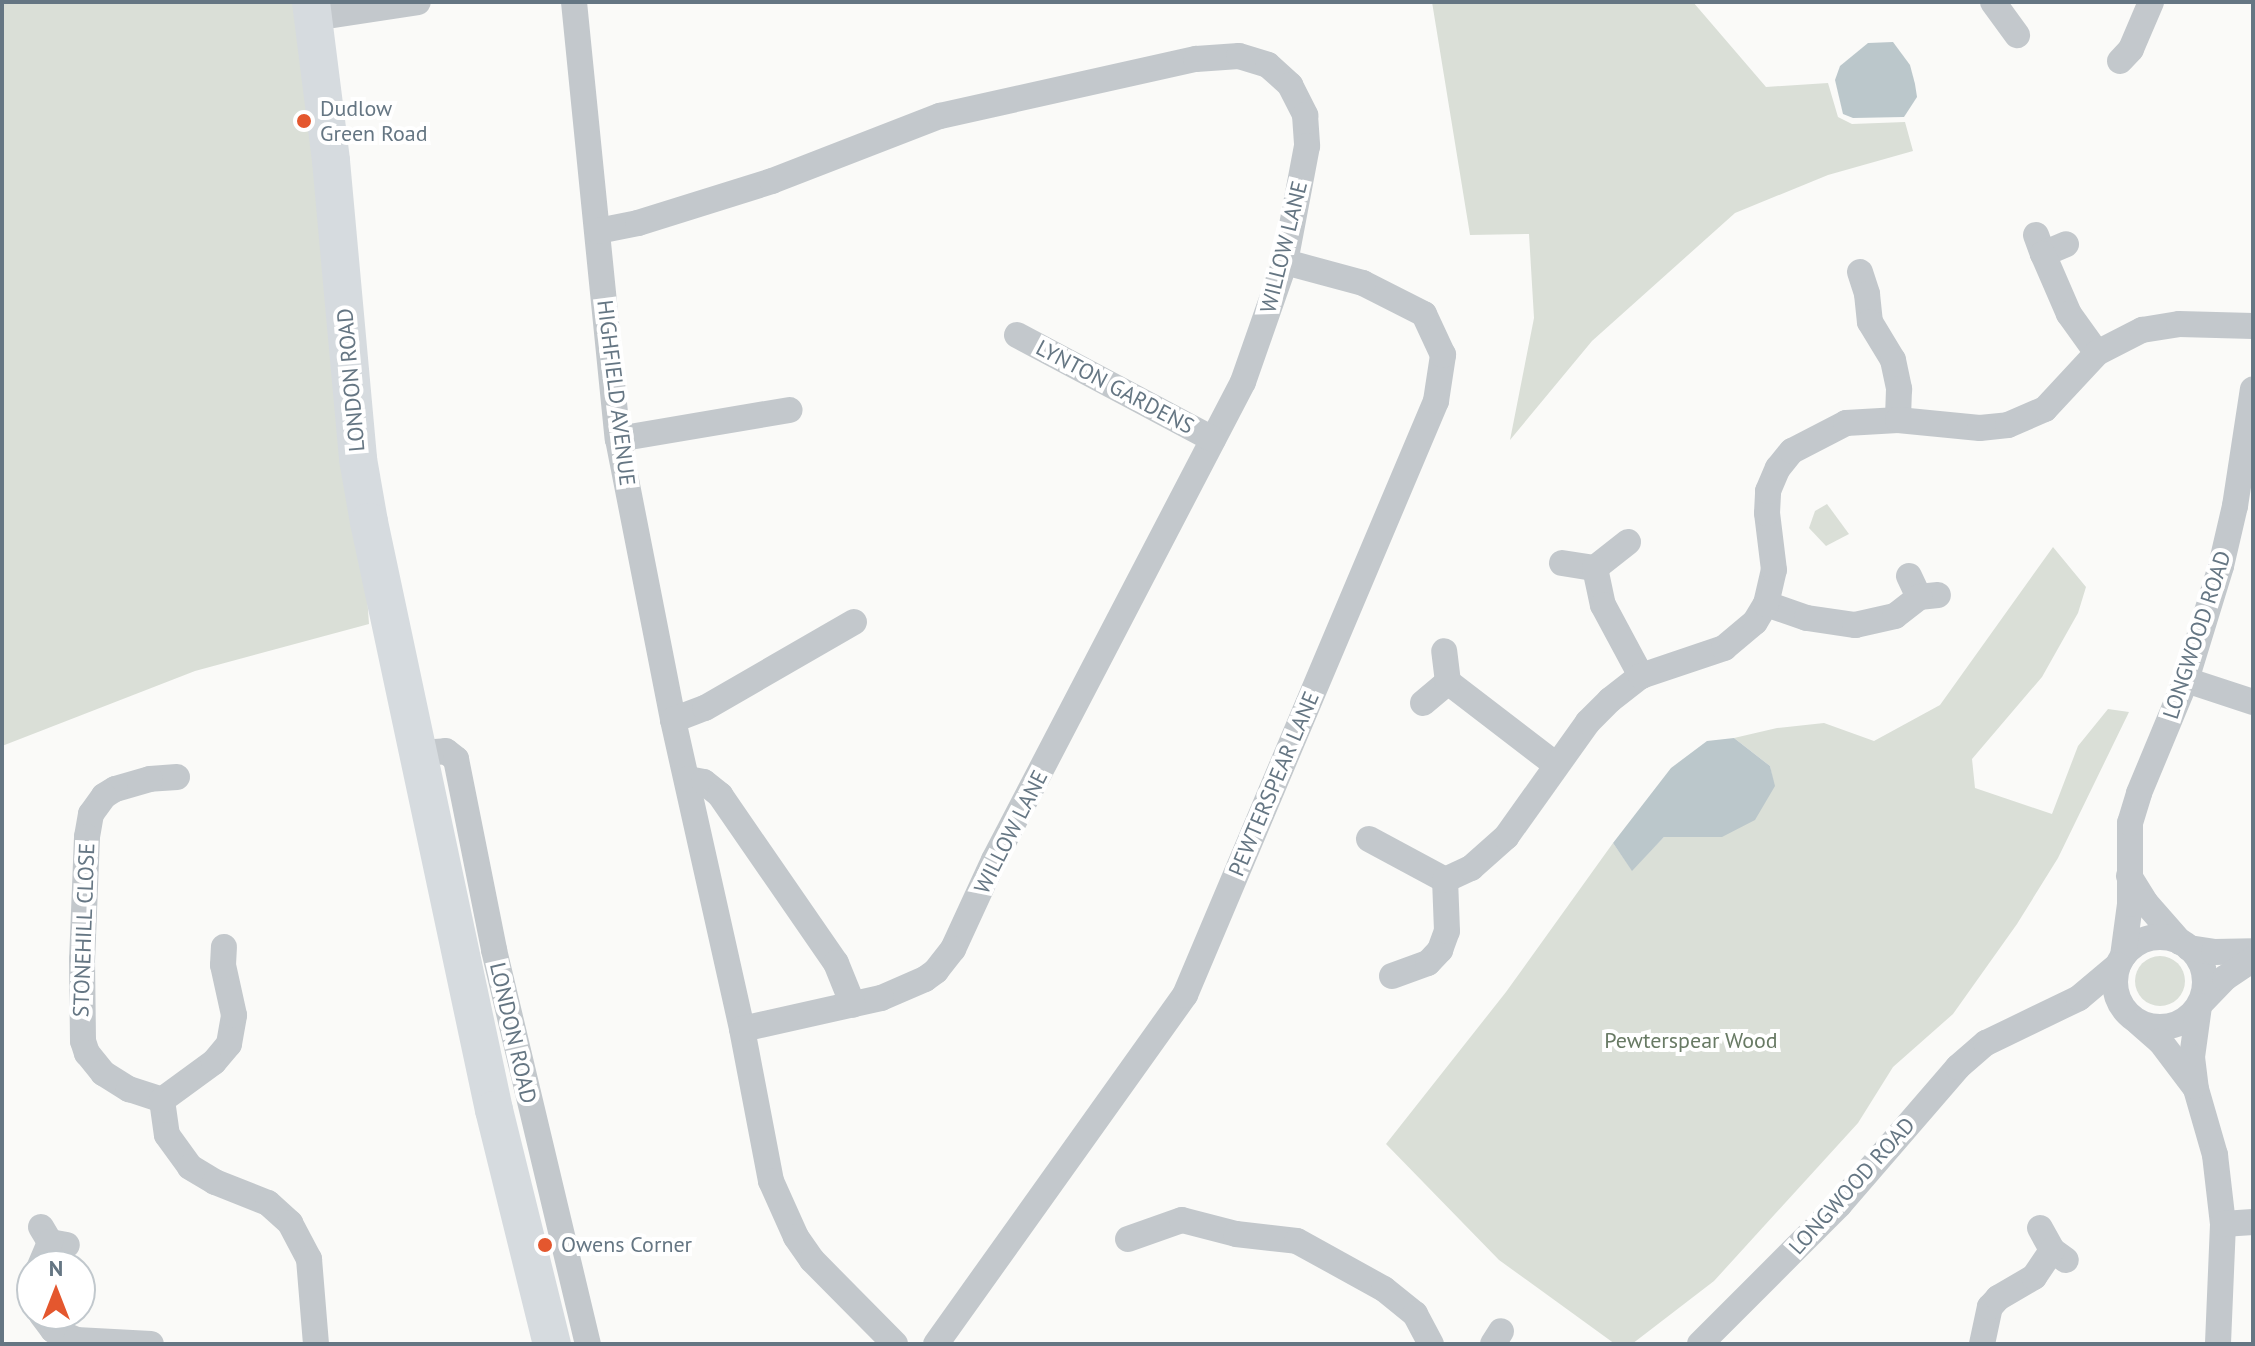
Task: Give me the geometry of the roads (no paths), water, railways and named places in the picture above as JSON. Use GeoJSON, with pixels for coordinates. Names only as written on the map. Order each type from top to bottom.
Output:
{"type":"FeatureCollection","features":[{"type":"Feature","properties":{"kind":"highway","name":"LONDON ROAD"},"geometry":{"type":"LineString","coordinates":[[312,10],[358,459],[494,1110],[552,1344]]}},
{"type":"Feature","properties":{"kind":"street"},"geometry":{"type":"LineString","coordinates":[[312,10],[418,2]]}},
{"type":"Feature","properties":{"kind":"street","name":"HIGHFIELD AVENUE"},"geometry":{"type":"LineString","coordinates":[[574,2],[618,439],[673,720],[742,1029],[764,1152],[782,1209],[812,1260],[895,1344]]}},
{"type":"Feature","properties":{"kind":"street"},"geometry":{"type":"LineString","coordinates":[[1993,2],[2017,35]]}},
{"type":"Feature","properties":{"kind":"street"},"geometry":{"type":"LineString","coordinates":[[2120,61],[2136,40],[2151,2]]}},
{"type":"Feature","properties":{"kind":"street","name":"WILLOW LANE"},"geometry":{"type":"LineString","coordinates":[[598,231],[638,223],[772,181],[940,116],[1196,59],[1239,56],[1255,59],[1279,73],[1300,99],[1305,115],[1307,146],[1285,262],[1243,382],[945,962],[910,986],[853,1005]]}},
{"type":"Feature","properties":{"kind":"street"},"geometry":{"type":"LineString","coordinates":[[2048,244],[2069,314],[2097,353]]}},
{"type":"Feature","properties":{"kind":"street","name":"PEWTERSPEAR LANE"},"geometry":{"type":"LineString","coordinates":[[936,1344],[1185,995],[1436,401],[1443,355],[1424,314],[1363,283],[1285,262]]}},
{"type":"Feature","properties":{"kind":"street"},"geometry":{"type":"LineString","coordinates":[[1859,272],[1867,294],[1870,322],[1893,360],[1899,389],[1898,420]]}},
{"type":"Feature","properties":{"kind":"street"},"geometry":{"type":"LineString","coordinates":[[1445,880],[1471,868],[1506,837],[1588,722],[1641,676],[1724,648],[1748,629],[1766,604],[1774,570],[1767,513],[1768,491],[1778,468],[1792,451],[1846,423],[1898,420],[1980,428],[2008,425],[2045,409],[2097,353],[2122,338],[2159,326],[2253,326]]}},
{"type":"Feature","properties":{"kind":"street","name":"LYNTON GARDENS"},"geometry":{"type":"LineString","coordinates":[[1017,335],[1213,439]]}},
{"type":"Feature","properties":{"kind":"street","name":"LONGWOOD ROAD"},"geometry":{"type":"LineString","coordinates":[[1700,1344],[1839,1205],[1958,1067],[1986,1043],[2052,1013],[2091,990],[2121,960],[2128,934],[2130,823],[2139,793],[2186,680],[2221,566],[2253,389]]}},
{"type":"Feature","properties":{"kind":"street"},"geometry":{"type":"LineString","coordinates":[[618,439],[790,409]]}},
{"type":"Feature","properties":{"kind":"street"},"geometry":{"type":"LineString","coordinates":[[1562,563],[1595,568],[1628,542]]}},
{"type":"Feature","properties":{"kind":"street"},"geometry":{"type":"LineString","coordinates":[[1595,568],[1603,605],[1641,676]]}},
{"type":"Feature","properties":{"kind":"street"},"geometry":{"type":"LineString","coordinates":[[1766,604],[1807,618],[1855,625],[1895,616],[1922,589]]}},
{"type":"Feature","properties":{"kind":"street"},"geometry":{"type":"LineString","coordinates":[[673,720],[705,708],[854,623]]}},
{"type":"Feature","properties":{"kind":"street"},"geometry":{"type":"LineString","coordinates":[[1444,651],[1448,682],[1556,765]]}},
{"type":"Feature","properties":{"kind":"street"},"geometry":{"type":"LineString","coordinates":[[2186,680],[2253,702]]}},
{"type":"Feature","properties":{"kind":"street"},"geometry":{"type":"LineString","coordinates":[[1423,703],[1448,682]]}},
{"type":"Feature","properties":{"kind":"street","name":"LONDON ROAD"},"geometry":{"type":"LineString","coordinates":[[420,753],[446,751],[456,759],[494,950],[588,1344]]}},
{"type":"Feature","properties":{"kind":"street","name":"STONEHILL CLOSE"},"geometry":{"type":"LineString","coordinates":[[162,1100],[116,1083],[87,1053],[80,1011],[84,894],[89,824],[96,805],[104,796],[128,785],[182,778]]}},
{"type":"Feature","properties":{"kind":"street"},"geometry":{"type":"LineString","coordinates":[[688,779],[704,782],[720,795],[836,963],[853,1005],[742,1029]]}},
{"type":"Feature","properties":{"kind":"street"},"geometry":{"type":"LineString","coordinates":[[1369,839],[1445,880]]}},
{"type":"Feature","properties":{"kind":"street"},"geometry":{"type":"LineString","coordinates":[[2129,876],[2145,902],[2203,967],[2205,980],[2193,1044],[2196,1089],[2215,1155],[2223,1224],[2218,1344]]}},
{"type":"Feature","properties":{"kind":"street"},"geometry":{"type":"LineString","coordinates":[[1392,976],[1428,963],[1440,950],[1447,931],[1445,880]]}},
{"type":"Feature","properties":{"kind":"street"},"geometry":{"type":"LineString","coordinates":[[2196,1089],[2177,1060],[2134,1019],[2116,992],[2121,960],[2141,941],[2154,937],[2214,952],[2253,951]]}},
{"type":"Feature","properties":{"kind":"street"},"geometry":{"type":"LineString","coordinates":[[226,943],[223,965],[234,1015],[229,1044],[214,1062],[162,1100],[167,1135],[180,1158],[202,1176],[268,1203],[298,1234],[309,1259],[316,1344]]}},
{"type":"Feature","properties":{"kind":"street"},"geometry":{"type":"LineString","coordinates":[[2134,1019],[2162,1028],[2178,1024],[2225,978],[2253,959]]}},
{"type":"Feature","properties":{"kind":"street","name":"LONGWOOD ROAD"},"geometry":{"type":"LineString","coordinates":[[2052,1013],[2081,1009],[2134,1019]]}},
{"type":"Feature","properties":{"kind":"street"},"geometry":{"type":"LineString","coordinates":[[1136,1229],[1182,1220],[1236,1234],[1297,1241],[1384,1289],[1415,1314],[1431,1344]]}},
{"type":"Feature","properties":{"kind":"street"},"geometry":{"type":"LineString","coordinates":[[2223,1224],[2253,1222]]}},
{"type":"Feature","properties":{"kind":"street"},"geometry":{"type":"LineString","coordinates":[[47,1250],[53,1238]]}},
{"type":"Feature","properties":{"kind":"street"},"geometry":{"type":"LineString","coordinates":[[1982,1344],[1990,1307],[1998,1298],[2034,1277],[2053,1246]]}},
{"type":"Feature","properties":{"kind":"street"},"geometry":{"type":"LineString","coordinates":[[53,1330],[64,1336],[151,1344]]}},
{"type":"Feature","properties":{"kind":"place","name":"Dudlow Green Road"},"geometry":{"type":"Point","coordinates":[304,121]}},
{"type":"Feature","properties":{"kind":"place","name":"Owens Corner"},"geometry":{"type":"Point","coordinates":[545,1245]}},
{"type":"Feature","properties":{"kind":"park label","name":"Pewterspear Wood"},"geometry":{"type":"Point","coordinates":[1691,1041]}}]}
